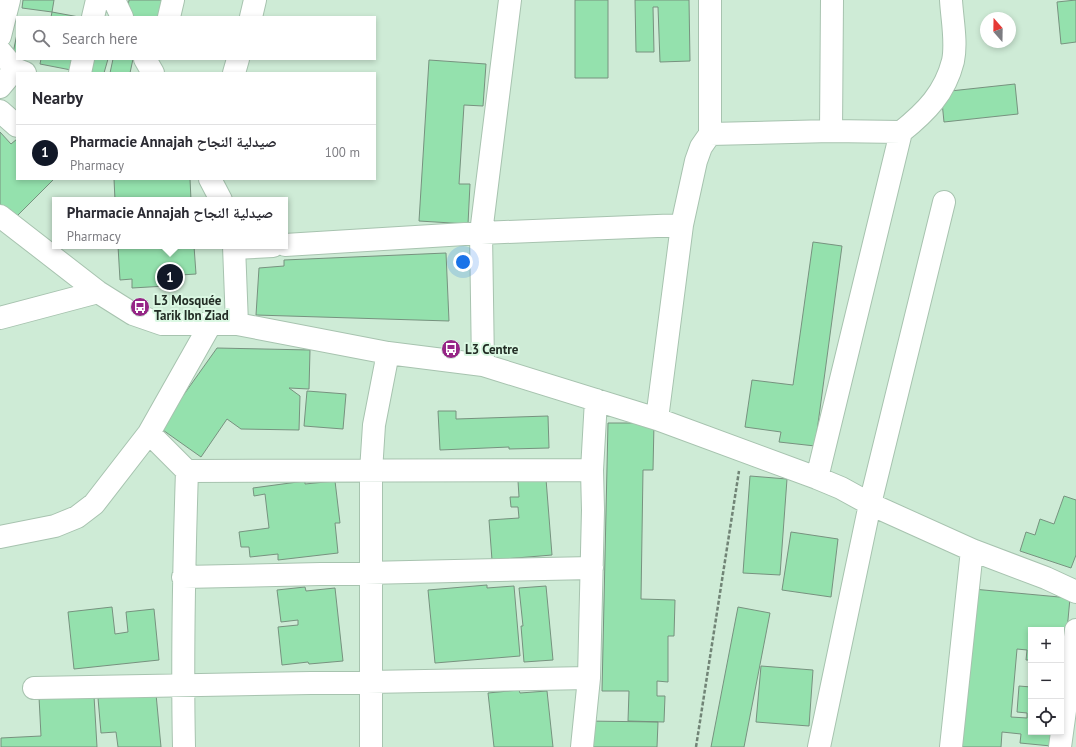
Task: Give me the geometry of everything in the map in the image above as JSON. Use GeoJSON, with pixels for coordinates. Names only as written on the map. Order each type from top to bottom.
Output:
{"type":"FeatureCollection","features":[{"type":"Feature","properties":{"kind":"street"},"geometry":{"type":"LineString","coordinates":[[0,36],[9,0]]}},
{"type":"Feature","properties":{"kind":"street"},"geometry":{"type":"LineString","coordinates":[[93,16],[97,0]]}},
{"type":"Feature","properties":{"kind":"street"},"geometry":{"type":"LineString","coordinates":[[114,0],[122,16]]}},
{"type":"Feature","properties":{"kind":"street"},"geometry":{"type":"LineString","coordinates":[[169,16],[173,0]]}},
{"type":"Feature","properties":{"kind":"street"},"geometry":{"type":"LineString","coordinates":[[251,16],[255,0]]}},
{"type":"Feature","properties":{"kind":"street"},"geometry":{"type":"LineString","coordinates":[[483,365],[480,233],[510,0]]}},
{"type":"Feature","properties":{"kind":"street"},"geometry":{"type":"LineString","coordinates":[[657,419],[682,225],[696,161],[701,147],[710,134],[710,0]]}},
{"type":"Feature","properties":{"kind":"street"},"geometry":{"type":"LineString","coordinates":[[831,131],[832,0]]}},
{"type":"Feature","properties":{"kind":"street"},"geometry":{"type":"LineString","coordinates":[[817,478],[901,132],[930,107],[940,92],[953,61],[954,41],[950,0]]}},
{"type":"Feature","properties":{"kind":"street"},"geometry":{"type":"LineString","coordinates":[[0,51],[20,71]]}},
{"type":"Feature","properties":{"kind":"street"},"geometry":{"type":"LineString","coordinates":[[80,72],[83,60]]}},
{"type":"Feature","properties":{"kind":"street"},"geometry":{"type":"LineString","coordinates":[[146,60],[153,72]]}},
{"type":"Feature","properties":{"kind":"street"},"geometry":{"type":"LineString","coordinates":[[154,72],[159,60]]}},
{"type":"Feature","properties":{"kind":"street"},"geometry":{"type":"LineString","coordinates":[[234,72],[238,60]]}},
{"type":"Feature","properties":{"kind":"street"},"geometry":{"type":"LineString","coordinates":[[0,87],[16,74]]}},
{"type":"Feature","properties":{"kind":"street"},"geometry":{"type":"LineString","coordinates":[[0,111],[16,125]]}},
{"type":"Feature","properties":{"kind":"street"},"geometry":{"type":"LineString","coordinates":[[710,134],[831,131],[901,132]]}},
{"type":"Feature","properties":{"kind":"street"},"geometry":{"type":"LineString","coordinates":[[211,180],[219,197]]}},
{"type":"Feature","properties":{"kind":"street"},"geometry":{"type":"LineString","coordinates":[[819,747],[870,504],[944,202]]}},
{"type":"Feature","properties":{"kind":"street"},"geometry":{"type":"LineString","coordinates":[[3,222],[98,292],[133,314],[162,324],[237,324],[388,353],[483,365],[657,419],[817,478],[841,488],[870,504],[972,550],[1046,578],[1076,592]]}},
{"type":"Feature","properties":{"kind":"street"},"geometry":{"type":"LineString","coordinates":[[288,245],[480,233],[682,225]]}},
{"type":"Feature","properties":{"kind":"street"},"geometry":{"type":"LineString","coordinates":[[234,249],[237,324]]}},
{"type":"Feature","properties":{"kind":"street"},"geometry":{"type":"LineString","coordinates":[[0,318],[98,292]]}},
{"type":"Feature","properties":{"kind":"street"},"geometry":{"type":"LineString","coordinates":[[0,537],[55,526],[77,517],[94,504],[150,433],[210,325]]}},
{"type":"Feature","properties":{"kind":"street"},"geometry":{"type":"LineString","coordinates":[[371,747],[371,471],[374,425],[388,353]]}},
{"type":"Feature","properties":{"kind":"street"},"geometry":{"type":"LineString","coordinates":[[582,747],[590,678],[592,470],[596,400]]}},
{"type":"Feature","properties":{"kind":"street"},"geometry":{"type":"LineString","coordinates":[[150,433],[187,471],[592,470]]}},
{"type":"Feature","properties":{"kind":"street"},"geometry":{"type":"LineString","coordinates":[[184,747],[184,577],[187,471]]}},
{"type":"Feature","properties":{"kind":"street"},"geometry":{"type":"LineString","coordinates":[[951,747],[972,550]]}},
{"type":"Feature","properties":{"kind":"street"},"geometry":{"type":"LineString","coordinates":[[184,577],[592,568]]}},
{"type":"Feature","properties":{"kind":"street"},"geometry":{"type":"LineString","coordinates":[[1060,747],[1076,630]]}},
{"type":"Feature","properties":{"kind":"street"},"geometry":{"type":"LineString","coordinates":[[34,688],[590,678]]}},
{"type":"Feature","properties":{"kind":"path"},"geometry":{"type":"LineString","coordinates":[[696,747],[743,450]]}},
{"type":"Feature","properties":{"kind":"building"},"geometry":{"type":"Polygon","coordinates":[[[23,0],[54,0],[52,12],[22,8],[23,0]]]}},
{"type":"Feature","properties":{"kind":"building"},"geometry":{"type":"Polygon","coordinates":[[[129,0],[164,0],[161,16],[133,16],[127,11],[129,0]]]}},
{"type":"Feature","properties":{"kind":"building"},"geometry":{"type":"Polygon","coordinates":[[[575,0],[608,0],[608,78],[575,78],[575,0]]]}},
{"type":"Feature","properties":{"kind":"building"},"geometry":{"type":"Polygon","coordinates":[[[635,0],[689,0],[690,61],[660,62],[658,7],[653,7],[654,52],[636,52],[635,0]]]}},
{"type":"Feature","properties":{"kind":"building"},"geometry":{"type":"Polygon","coordinates":[[[1076,0],[1076,42],[1061,44],[1057,2],[1076,0]]]}},
{"type":"Feature","properties":{"kind":"building"},"geometry":{"type":"Polygon","coordinates":[[[52,12],[74,16],[51,16],[52,12]]]}},
{"type":"Feature","properties":{"kind":"building"},"geometry":{"type":"Polygon","coordinates":[[[16,39],[16,54],[13,53],[16,39]]]}},
{"type":"Feature","properties":{"kind":"building"},"geometry":{"type":"Polygon","coordinates":[[[41,60],[73,60],[71,70],[40,64],[41,60]]]}},
{"type":"Feature","properties":{"kind":"building"},"geometry":{"type":"Polygon","coordinates":[[[91,60],[108,60],[104,72],[87,72],[91,60]]]}},
{"type":"Feature","properties":{"kind":"building"},"geometry":{"type":"Polygon","coordinates":[[[113,60],[133,60],[130,72],[110,72],[113,60]]]}},
{"type":"Feature","properties":{"kind":"building"},"geometry":{"type":"Polygon","coordinates":[[[429,60],[486,64],[483,106],[464,105],[459,184],[470,184],[468,224],[419,221],[429,60]]]}},
{"type":"Feature","properties":{"kind":"building"},"geometry":{"type":"Polygon","coordinates":[[[1015,84],[1018,114],[944,122],[941,92],[1015,84]]]}},
{"type":"Feature","properties":{"kind":"building"},"geometry":{"type":"Polygon","coordinates":[[[0,132],[11,144],[16,140],[16,180],[53,180],[10,223],[0,210],[0,132]]]}},
{"type":"Feature","properties":{"kind":"building"},"geometry":{"type":"Polygon","coordinates":[[[114,180],[190,180],[191,197],[115,197],[114,180]]]}},
{"type":"Feature","properties":{"kind":"building"},"geometry":{"type":"Polygon","coordinates":[[[813,242],[842,246],[815,446],[779,442],[781,432],[745,427],[752,380],[793,385],[813,242]]]}},
{"type":"Feature","properties":{"kind":"building"},"geometry":{"type":"Polygon","coordinates":[[[118,249],[194,249],[196,274],[165,276],[166,286],[132,288],[132,279],[120,280],[118,249]]]}},
{"type":"Feature","properties":{"kind":"building"},"geometry":{"type":"Polygon","coordinates":[[[446,253],[449,321],[256,315],[259,268],[284,266],[284,260],[446,253]]]}},
{"type":"Feature","properties":{"kind":"building"},"geometry":{"type":"Polygon","coordinates":[[[217,348],[310,350],[309,389],[289,388],[300,396],[299,430],[241,429],[227,419],[201,457],[160,428],[217,348]]]}},
{"type":"Feature","properties":{"kind":"building"},"geometry":{"type":"Polygon","coordinates":[[[307,391],[346,394],[343,429],[304,426],[307,391]]]}},
{"type":"Feature","properties":{"kind":"building"},"geometry":{"type":"Polygon","coordinates":[[[438,411],[456,411],[456,419],[548,416],[549,448],[509,449],[509,447],[440,450],[438,411]]]}},
{"type":"Feature","properties":{"kind":"building"},"geometry":{"type":"Polygon","coordinates":[[[608,423],[654,423],[653,470],[643,470],[641,599],[675,600],[674,636],[668,636],[668,682],[657,681],[657,696],[665,696],[664,722],[628,721],[629,691],[602,691],[608,423]]]}},
{"type":"Feature","properties":{"kind":"building"},"geometry":{"type":"Polygon","coordinates":[[[750,476],[787,479],[780,575],[743,573],[750,476]]]}},
{"type":"Feature","properties":{"kind":"building"},"geometry":{"type":"Polygon","coordinates":[[[546,479],[552,555],[492,560],[489,520],[519,518],[518,507],[511,507],[510,497],[519,497],[518,481],[546,479]]]}},
{"type":"Feature","properties":{"kind":"building"},"geometry":{"type":"Polygon","coordinates":[[[305,481],[305,484],[335,481],[340,523],[335,523],[338,553],[278,560],[278,554],[250,557],[249,547],[241,547],[239,532],[269,528],[265,494],[254,496],[253,488],[305,481]]]}},
{"type":"Feature","properties":{"kind":"building"},"geometry":{"type":"Polygon","coordinates":[[[1064,496],[1076,500],[1076,555],[1071,568],[1020,551],[1026,532],[1035,535],[1040,519],[1054,524],[1064,496]]]}},
{"type":"Feature","properties":{"kind":"building"},"geometry":{"type":"Polygon","coordinates":[[[791,532],[838,539],[831,597],[782,590],[791,532]]]}},
{"type":"Feature","properties":{"kind":"building"},"geometry":{"type":"Polygon","coordinates":[[[487,585],[487,588],[514,586],[520,656],[435,663],[428,590],[487,585]]]}},
{"type":"Feature","properties":{"kind":"building"},"geometry":{"type":"Polygon","coordinates":[[[546,586],[553,660],[524,662],[521,626],[523,626],[519,588],[546,586]]]}},
{"type":"Feature","properties":{"kind":"building"},"geometry":{"type":"Polygon","coordinates":[[[305,587],[306,591],[335,588],[343,661],[309,664],[308,662],[282,665],[278,627],[298,625],[298,620],[281,622],[277,590],[305,587]]]}},
{"type":"Feature","properties":{"kind":"building"},"geometry":{"type":"Polygon","coordinates":[[[973,589],[1070,598],[1064,663],[1064,627],[1028,627],[1028,660],[1026,660],[1027,650],[1017,649],[1011,717],[1027,718],[1027,713],[1017,712],[1019,686],[1028,687],[1028,735],[1053,735],[1051,746],[1020,743],[1021,734],[1002,732],[1001,747],[958,747],[973,589]]]}},
{"type":"Feature","properties":{"kind":"building"},"geometry":{"type":"Polygon","coordinates":[[[112,607],[115,634],[128,632],[126,612],[154,609],[159,660],[74,669],[68,612],[112,607]]]}},
{"type":"Feature","properties":{"kind":"building"},"geometry":{"type":"Polygon","coordinates":[[[738,607],[770,613],[744,747],[711,747],[738,607]]]}},
{"type":"Feature","properties":{"kind":"building"},"geometry":{"type":"Polygon","coordinates":[[[761,666],[813,670],[809,726],[756,722],[761,666]]]}},
{"type":"Feature","properties":{"kind":"building"},"geometry":{"type":"Polygon","coordinates":[[[519,690],[520,693],[547,691],[553,747],[494,747],[488,693],[519,690]]]}},
{"type":"Feature","properties":{"kind":"building"},"geometry":{"type":"Polygon","coordinates":[[[156,694],[161,747],[118,747],[116,732],[101,733],[98,698],[124,695],[125,697],[156,694]]]}},
{"type":"Feature","properties":{"kind":"building"},"geometry":{"type":"Polygon","coordinates":[[[94,696],[97,747],[1,747],[1,738],[41,736],[39,697],[94,696]]]}},
{"type":"Feature","properties":{"kind":"building"},"geometry":{"type":"Polygon","coordinates":[[[586,721],[658,722],[657,747],[586,747],[586,721]]]}},
{"type":"Feature","properties":{"kind":"place","name":"Pharmacie Annajah صيدلية النجاح"},"geometry":{"type":"Point","coordinates":[170,277]}},
{"type":"Feature","properties":{"kind":"place","name":"L3 Mosquée Tarik Ibn Ziad"},"geometry":{"type":"Point","coordinates":[140,307]}},
{"type":"Feature","properties":{"kind":"place","name":"L3 Centre"},"geometry":{"type":"Point","coordinates":[451,349]}}]}
